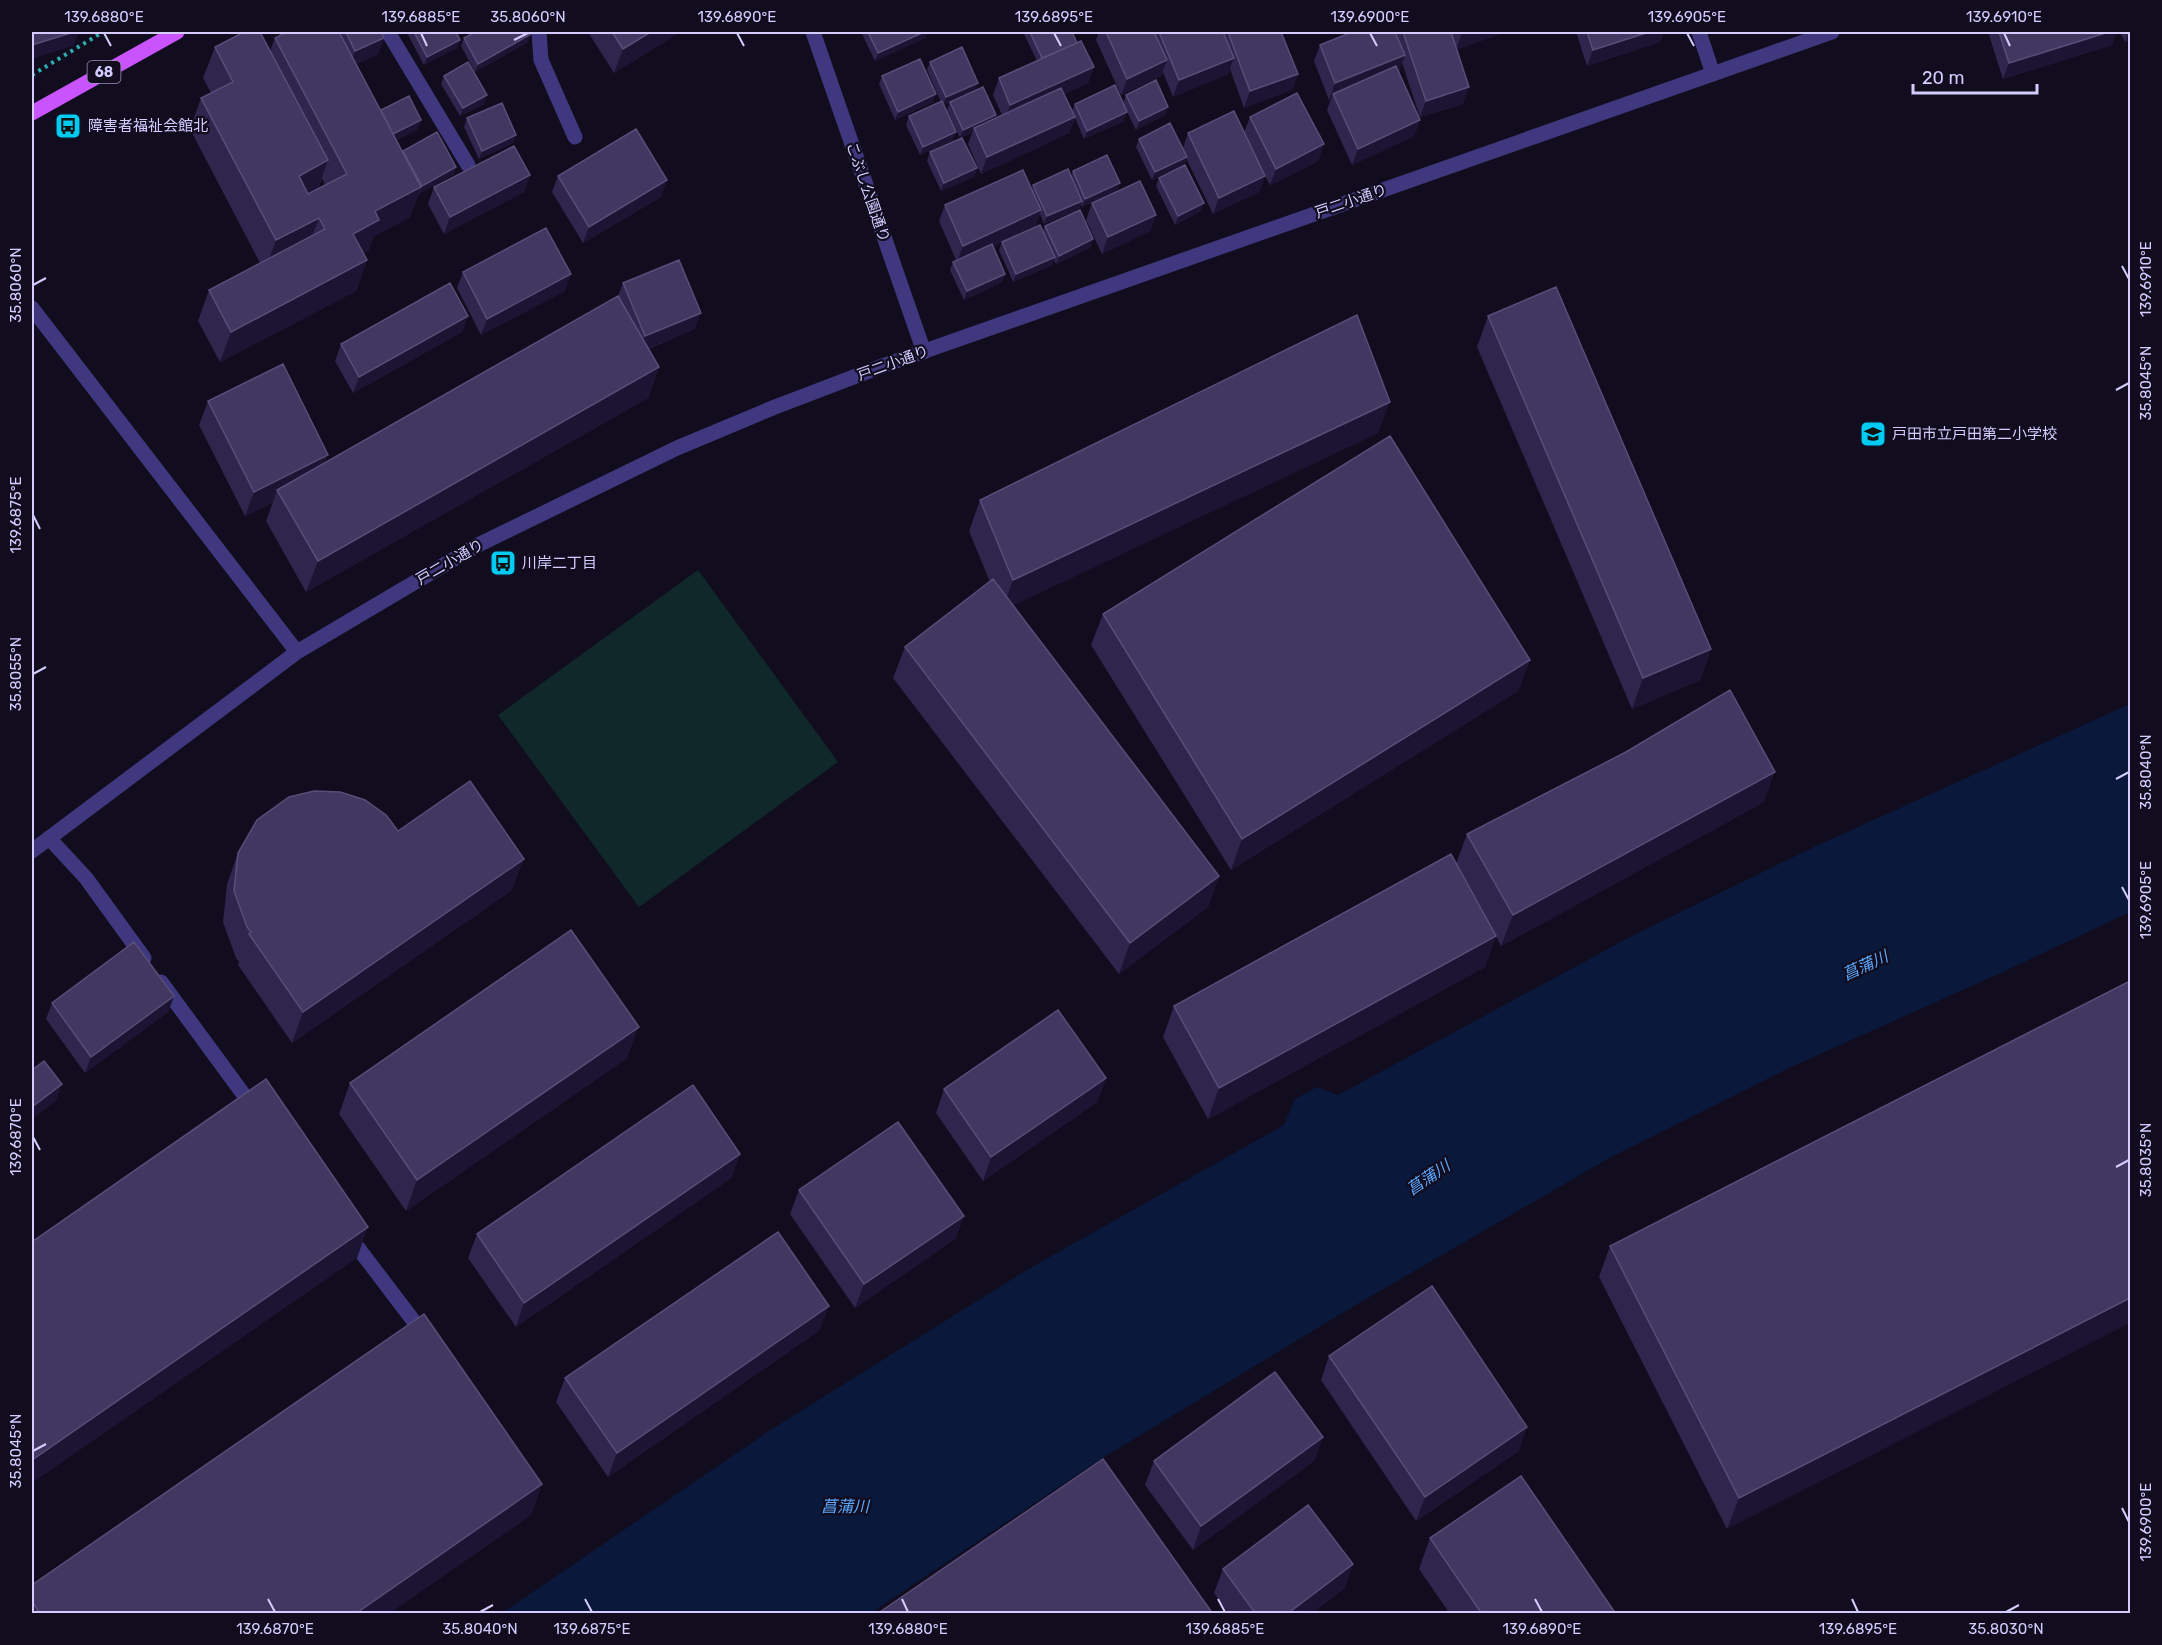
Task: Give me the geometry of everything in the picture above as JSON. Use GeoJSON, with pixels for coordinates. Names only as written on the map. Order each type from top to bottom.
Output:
{"type":"FeatureCollection","features":[{"type":"Feature","properties":{"kind":"main road","name":"68"},"geometry":{"type":"LineString","coordinates":[[32,113],[177,32]]}},
{"type":"Feature","properties":{"kind":"street"},"geometry":{"type":"LineString","coordinates":[[388,32],[468,165]]}},
{"type":"Feature","properties":{"kind":"street"},"geometry":{"type":"LineString","coordinates":[[539,32],[541,60],[575,137]]}},
{"type":"Feature","properties":{"kind":"street","name":"こぶし公園通り"},"geometry":{"type":"LineString","coordinates":[[813,32],[924,352]]}},
{"type":"Feature","properties":{"kind":"street"},"geometry":{"type":"LineString","coordinates":[[1699,32],[1713,74]]}},
{"type":"Feature","properties":{"kind":"street","name":"戸二小通り"},"geometry":{"type":"LineString","coordinates":[[32,851],[297,652],[476,546],[677,448],[775,407],[924,352],[1832,32]]}},
{"type":"Feature","properties":{"kind":"street"},"geometry":{"type":"LineString","coordinates":[[32,308],[297,652]]}},
{"type":"Feature","properties":{"kind":"street"},"geometry":{"type":"LineString","coordinates":[[49,838],[86,879],[262,1119]]}},
{"type":"Feature","properties":{"kind":"street"},"geometry":{"type":"LineString","coordinates":[[338,1221],[437,1352]]}},
{"type":"Feature","properties":{"kind":"path"},"geometry":{"type":"LineString","coordinates":[[32,75],[103,32]]}},
{"type":"Feature","properties":{"kind":"green space"},"geometry":{"type":"Polygon","coordinates":[[[698,570],[838,762],[639,907],[498,715],[698,570]]]}},
{"type":"Feature","properties":{"kind":"water","name":"菖蒲川"},"geometry":{"type":"Polygon","coordinates":[[[2130,704],[2130,912],[1791,1067],[1611,1157],[1354,1306],[1096,1462],[871,1613],[502,1613],[772,1429],[1030,1268],[1284,1125],[1295,1099],[1317,1087],[1338,1095],[1632,936],[1816,846],[2130,704]]]}},
{"type":"Feature","properties":{"kind":"building"},"geometry":{"type":"Polygon","coordinates":[[[32,32],[74,32],[32,45],[32,32]]]}},
{"type":"Feature","properties":{"kind":"building"},"geometry":{"type":"Polygon","coordinates":[[[244,32],[260,32],[328,160],[299,176],[308,194],[347,174],[275,38],[287,32],[339,32],[421,187],[375,211],[379,220],[353,234],[367,260],[231,332],[209,290],[325,229],[319,218],[276,240],[201,98],[233,82],[215,47],[244,32]]]}},
{"type":"Feature","properties":{"kind":"building"},"geometry":{"type":"Polygon","coordinates":[[[346,32],[381,32],[384,38],[355,51],[346,32]]]}},
{"type":"Feature","properties":{"kind":"building"},"geometry":{"type":"Polygon","coordinates":[[[414,32],[456,32],[460,40],[427,57],[414,32]]]}},
{"type":"Feature","properties":{"kind":"building"},"geometry":{"type":"Polygon","coordinates":[[[475,32],[530,32],[531,34],[478,64],[464,38],[475,32]]]}},
{"type":"Feature","properties":{"kind":"building"},"geometry":{"type":"Polygon","coordinates":[[[612,32],[651,32],[623,49],[612,32]]]}},
{"type":"Feature","properties":{"kind":"building"},"geometry":{"type":"Polygon","coordinates":[[[868,32],[924,32],[878,53],[868,32]]]}},
{"type":"Feature","properties":{"kind":"building"},"geometry":{"type":"Polygon","coordinates":[[[1030,32],[1072,32],[1077,43],[1042,58],[1030,32]]]}},
{"type":"Feature","properties":{"kind":"building"},"geometry":{"type":"Polygon","coordinates":[[[1106,32],[1154,32],[1167,60],[1127,79],[1106,32]]]}},
{"type":"Feature","properties":{"kind":"building"},"geometry":{"type":"Polygon","coordinates":[[[1159,32],[1223,32],[1234,58],[1179,80],[1159,32]]]}},
{"type":"Feature","properties":{"kind":"building"},"geometry":{"type":"Polygon","coordinates":[[[1228,32],[1281,32],[1298,74],[1250,91],[1228,32]]]}},
{"type":"Feature","properties":{"kind":"building"},"geometry":{"type":"Polygon","coordinates":[[[1352,32],[1395,32],[1405,55],[1335,83],[1320,45],[1352,32]]]}},
{"type":"Feature","properties":{"kind":"building"},"geometry":{"type":"Polygon","coordinates":[[[1403,32],[1451,32],[1469,87],[1426,101],[1403,32]]]}},
{"type":"Feature","properties":{"kind":"building"},"geometry":{"type":"Polygon","coordinates":[[[1587,32],[1649,32],[1593,50],[1587,32]]]}},
{"type":"Feature","properties":{"kind":"building"},"geometry":{"type":"Polygon","coordinates":[[[1999,32],[2109,32],[2009,63],[1999,32]]]}},
{"type":"Feature","properties":{"kind":"building"},"geometry":{"type":"Polygon","coordinates":[[[1081,41],[1094,67],[1010,105],[999,78],[1081,41]]]}},
{"type":"Feature","properties":{"kind":"building"},"geometry":{"type":"Polygon","coordinates":[[[962,47],[978,83],[946,97],[930,62],[962,47]]]}},
{"type":"Feature","properties":{"kind":"building"},"geometry":{"type":"Polygon","coordinates":[[[920,59],[936,94],[898,112],[882,76],[920,59]]]}},
{"type":"Feature","properties":{"kind":"building"},"geometry":{"type":"Polygon","coordinates":[[[468,62],[487,95],[463,108],[444,76],[468,62]]]}},
{"type":"Feature","properties":{"kind":"building"},"geometry":{"type":"Polygon","coordinates":[[[1396,66],[1420,120],[1358,149],[1333,94],[1396,66]]]}},
{"type":"Feature","properties":{"kind":"building"},"geometry":{"type":"Polygon","coordinates":[[[1156,80],[1168,107],[1139,121],[1126,95],[1156,80]]]}},
{"type":"Feature","properties":{"kind":"building"},"geometry":{"type":"Polygon","coordinates":[[[1115,85],[1127,112],[1087,131],[1075,104],[1115,85]]]}},
{"type":"Feature","properties":{"kind":"building"},"geometry":{"type":"Polygon","coordinates":[[[983,87],[996,115],[963,130],[950,102],[983,87]]]}},
{"type":"Feature","properties":{"kind":"building"},"geometry":{"type":"Polygon","coordinates":[[[1061,88],[1075,117],[987,157],[974,128],[1061,88]]]}},
{"type":"Feature","properties":{"kind":"building"},"geometry":{"type":"Polygon","coordinates":[[[1297,93],[1324,144],[1276,169],[1250,117],[1297,93]]]}},
{"type":"Feature","properties":{"kind":"building"},"geometry":{"type":"Polygon","coordinates":[[[409,96],[421,120],[393,134],[381,110],[409,96]]]}},
{"type":"Feature","properties":{"kind":"building"},"geometry":{"type":"Polygon","coordinates":[[[942,101],[956,132],[923,147],[909,116],[942,101]]]}},
{"type":"Feature","properties":{"kind":"building"},"geometry":{"type":"Polygon","coordinates":[[[502,103],[516,135],[482,151],[467,118],[502,103]]]}},
{"type":"Feature","properties":{"kind":"building"},"geometry":{"type":"Polygon","coordinates":[[[1234,111],[1265,176],[1219,198],[1188,133],[1234,111]]]}},
{"type":"Feature","properties":{"kind":"building"},"geometry":{"type":"Polygon","coordinates":[[[1170,123],[1187,157],[1155,172],[1139,139],[1170,123]]]}},
{"type":"Feature","properties":{"kind":"building"},"geometry":{"type":"Polygon","coordinates":[[[636,129],[667,180],[589,227],[558,176],[636,129]]]}},
{"type":"Feature","properties":{"kind":"building"},"geometry":{"type":"Polygon","coordinates":[[[437,132],[456,167],[422,186],[403,151],[437,132]]]}},
{"type":"Feature","properties":{"kind":"building"},"geometry":{"type":"Polygon","coordinates":[[[962,138],[977,168],[944,183],[930,152],[962,138]]]}},
{"type":"Feature","properties":{"kind":"building"},"geometry":{"type":"Polygon","coordinates":[[[514,146],[530,175],[450,217],[434,187],[514,146]]]}},
{"type":"Feature","properties":{"kind":"building"},"geometry":{"type":"Polygon","coordinates":[[[1107,155],[1120,183],[1085,199],[1073,171],[1107,155]]]}},
{"type":"Feature","properties":{"kind":"building"},"geometry":{"type":"Polygon","coordinates":[[[1185,165],[1204,203],[1178,216],[1159,178],[1185,165]]]}},
{"type":"Feature","properties":{"kind":"building"},"geometry":{"type":"Polygon","coordinates":[[[1068,169],[1082,201],[1047,216],[1033,185],[1068,169]]]}},
{"type":"Feature","properties":{"kind":"building"},"geometry":{"type":"Polygon","coordinates":[[[1023,170],[1041,210],[963,246],[945,205],[1023,170]]]}},
{"type":"Feature","properties":{"kind":"building"},"geometry":{"type":"Polygon","coordinates":[[[1140,181],[1156,215],[1108,237],[1092,203],[1140,181]]]}},
{"type":"Feature","properties":{"kind":"building"},"geometry":{"type":"Polygon","coordinates":[[[1080,210],[1093,239],[1059,256],[1045,226],[1080,210]]]}},
{"type":"Feature","properties":{"kind":"building"},"geometry":{"type":"Polygon","coordinates":[[[1040,225],[1055,257],[1016,274],[1002,242],[1040,225]]]}},
{"type":"Feature","properties":{"kind":"building"},"geometry":{"type":"Polygon","coordinates":[[[546,228],[571,274],[487,319],[463,272],[546,228]]]}},
{"type":"Feature","properties":{"kind":"building"},"geometry":{"type":"Polygon","coordinates":[[[992,244],[1005,274],[967,291],[953,262],[992,244]]]}},
{"type":"Feature","properties":{"kind":"building"},"geometry":{"type":"Polygon","coordinates":[[[679,260],[701,313],[645,336],[623,283],[679,260]]]}},
{"type":"Feature","properties":{"kind":"building"},"geometry":{"type":"Polygon","coordinates":[[[450,283],[468,316],[359,377],[341,344],[450,283]]]}},
{"type":"Feature","properties":{"kind":"building"},"geometry":{"type":"Polygon","coordinates":[[[1556,287],[1711,649],[1643,678],[1488,316],[1556,287]]]}},
{"type":"Feature","properties":{"kind":"building"},"geometry":{"type":"Polygon","coordinates":[[[618,296],[659,367],[318,561],[277,490],[618,296]]]}},
{"type":"Feature","properties":{"kind":"building"},"geometry":{"type":"Polygon","coordinates":[[[1357,315],[1390,402],[1013,580],[980,500],[1357,315]]]}},
{"type":"Feature","properties":{"kind":"building"},"geometry":{"type":"Polygon","coordinates":[[[283,364],[328,455],[254,492],[208,401],[283,364]]]}},
{"type":"Feature","properties":{"kind":"building"},"geometry":{"type":"Polygon","coordinates":[[[1390,436],[1530,660],[1242,839],[1103,614],[1390,436]]]}},
{"type":"Feature","properties":{"kind":"building"},"geometry":{"type":"Polygon","coordinates":[[[993,579],[1219,876],[1130,943],[905,647],[993,579]]]}},
{"type":"Feature","properties":{"kind":"building"},"geometry":{"type":"Polygon","coordinates":[[[1730,690],[1775,772],[1513,915],[1467,834],[1626,752],[1730,690]]]}},
{"type":"Feature","properties":{"kind":"building"},"geometry":{"type":"Polygon","coordinates":[[[470,781],[524,859],[303,1012],[249,934],[251,932],[234,891],[238,853],[257,820],[289,797],[314,791],[340,792],[365,800],[386,815],[398,831],[470,781]]]}},
{"type":"Feature","properties":{"kind":"building"},"geometry":{"type":"Polygon","coordinates":[[[1451,854],[1496,936],[1219,1088],[1174,1006],[1451,854]]]}},
{"type":"Feature","properties":{"kind":"building"},"geometry":{"type":"Polygon","coordinates":[[[571,930],[639,1027],[417,1180],[350,1083],[571,930]]]}},
{"type":"Feature","properties":{"kind":"building"},"geometry":{"type":"Polygon","coordinates":[[[134,942],[174,996],[91,1057],[52,1003],[134,942]]]}},
{"type":"Feature","properties":{"kind":"building"},"geometry":{"type":"Polygon","coordinates":[[[2130,981],[2130,1298],[1739,1498],[1610,1246],[2130,981]]]}},
{"type":"Feature","properties":{"kind":"building"},"geometry":{"type":"Polygon","coordinates":[[[1058,1010],[1106,1078],[991,1157],[944,1089],[1058,1010]]]}},
{"type":"Feature","properties":{"kind":"building"},"geometry":{"type":"Polygon","coordinates":[[[44,1061],[62,1084],[32,1107],[32,1070],[44,1061]]]}},
{"type":"Feature","properties":{"kind":"building"},"geometry":{"type":"Polygon","coordinates":[[[266,1079],[368,1227],[32,1460],[32,1242],[266,1079]]]}},
{"type":"Feature","properties":{"kind":"building"},"geometry":{"type":"Polygon","coordinates":[[[693,1085],[740,1154],[524,1303],[477,1234],[693,1085]]]}},
{"type":"Feature","properties":{"kind":"building"},"geometry":{"type":"Polygon","coordinates":[[[898,1122],[964,1216],[864,1284],[799,1190],[898,1122]]]}},
{"type":"Feature","properties":{"kind":"building"},"geometry":{"type":"Polygon","coordinates":[[[778,1232],[829,1306],[617,1453],[565,1378],[778,1232]]]}},
{"type":"Feature","properties":{"kind":"building"},"geometry":{"type":"Polygon","coordinates":[[[1432,1286],[1527,1427],[1425,1497],[1329,1356],[1432,1286]]]}},
{"type":"Feature","properties":{"kind":"building"},"geometry":{"type":"Polygon","coordinates":[[[424,1314],[542,1484],[355,1614],[40,1614],[32,1601],[32,1585],[424,1314]]]}},
{"type":"Feature","properties":{"kind":"building"},"geometry":{"type":"Polygon","coordinates":[[[1275,1372],[1323,1437],[1201,1526],[1154,1461],[1275,1372]]]}},
{"type":"Feature","properties":{"kind":"building"},"geometry":{"type":"Polygon","coordinates":[[[1103,1459],[1213,1614],[877,1614],[1103,1459]]]}},
{"type":"Feature","properties":{"kind":"building"},"geometry":{"type":"Polygon","coordinates":[[[1521,1476],[1616,1614],[1482,1614],[1430,1538],[1521,1476]]]}},
{"type":"Feature","properties":{"kind":"building"},"geometry":{"type":"Polygon","coordinates":[[[1308,1505],[1353,1564],[1287,1614],[1256,1614],[1223,1569],[1308,1505]]]}},
{"type":"Feature","properties":{"kind":"place","name":"障害者福祉会館北"},"geometry":{"type":"Point","coordinates":[68,126]}},
{"type":"Feature","properties":{"kind":"place","name":"戸田市立戸田第二小学校"},"geometry":{"type":"Point","coordinates":[1873,434]}},
{"type":"Feature","properties":{"kind":"place","name":"川岸二丁目"},"geometry":{"type":"Point","coordinates":[503,563]}}]}
